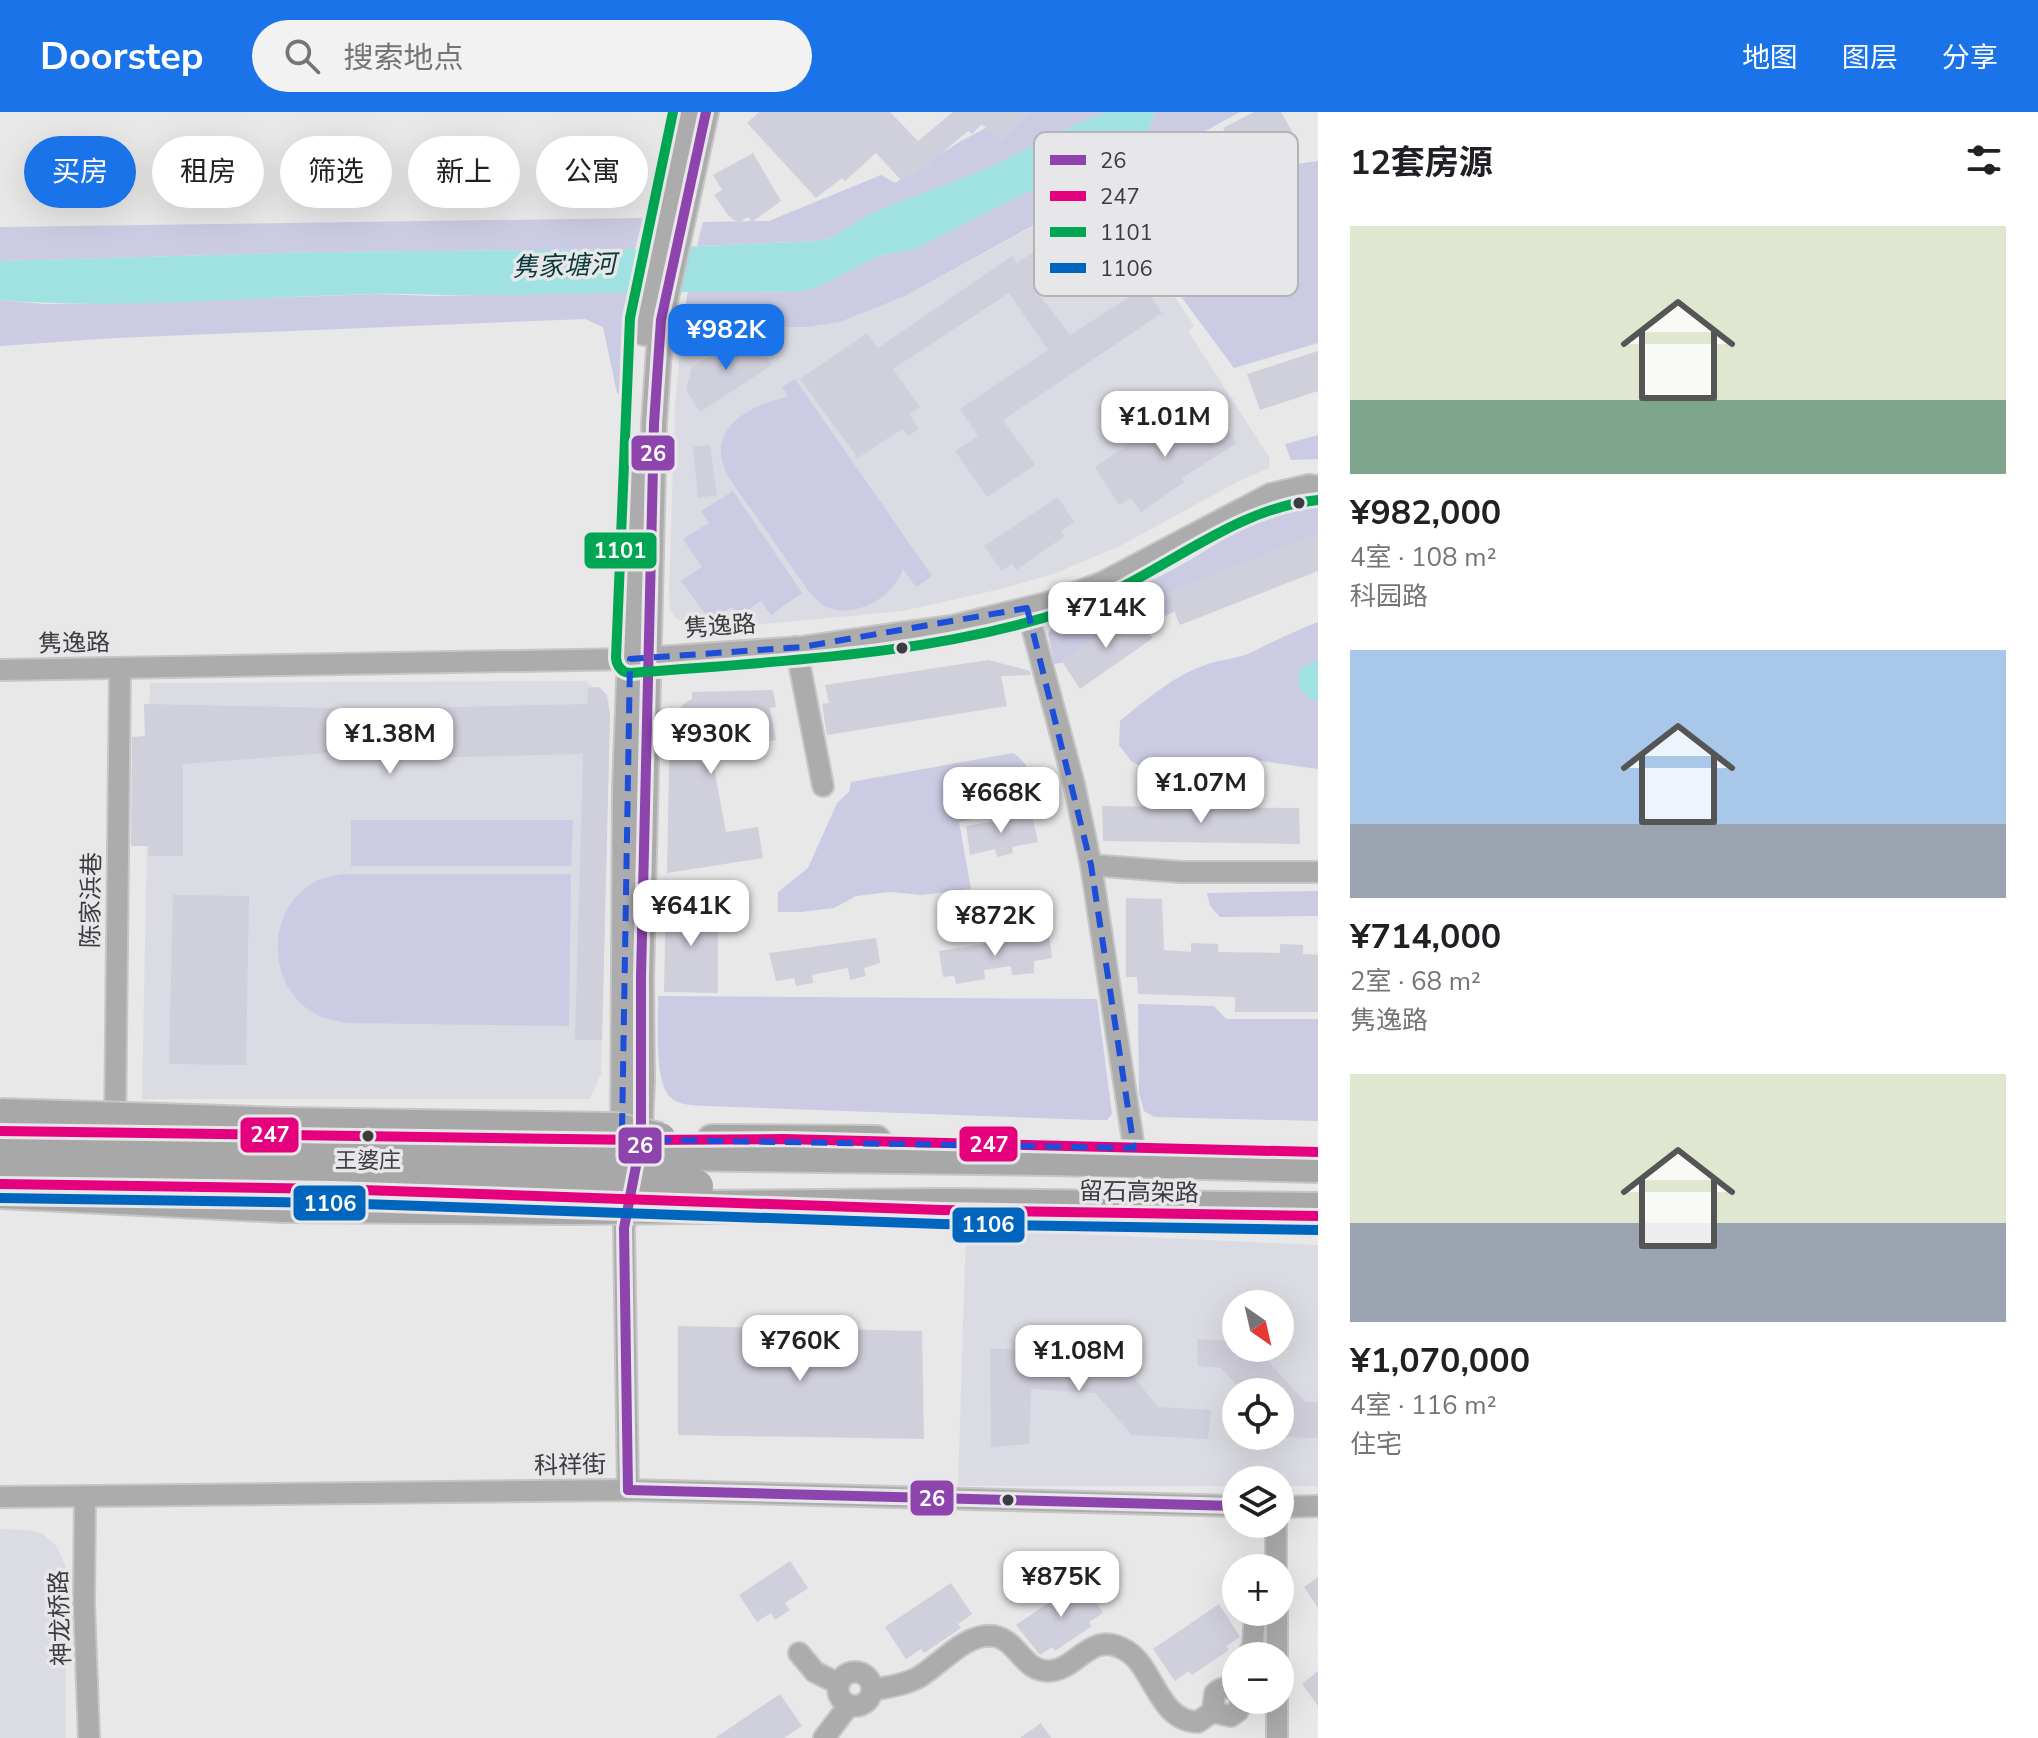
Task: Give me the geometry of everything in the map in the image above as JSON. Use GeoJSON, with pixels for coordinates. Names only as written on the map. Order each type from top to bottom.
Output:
{"type":"FeatureCollection","features":[{"type":"Feature","properties":{"kind":"highway"},"geometry":{"type":"LineString","coordinates":[[0,1115],[286,1124],[614,1129],[734,1155]]}},
{"type":"Feature","properties":{"kind":"highway","name":"留石高架路"},"geometry":{"type":"LineString","coordinates":[[0,1145],[1318,1166]]}},
{"type":"Feature","properties":{"kind":"highway","name":"留石高架路"},"geometry":{"type":"LineString","coordinates":[[0,1169],[883,1190],[1318,1195]]}},
{"type":"Feature","properties":{"kind":"highway"},"geometry":{"type":"LineString","coordinates":[[0,1192],[300,1206],[565,1208],[947,1205],[1318,1209]]}},
{"type":"Feature","properties":{"kind":"main road"},"geometry":{"type":"LineString","coordinates":[[0,1131],[632,1140],[783,1139],[1318,1152]]}},
{"type":"Feature","properties":{"kind":"main road"},"geometry":{"type":"LineString","coordinates":[[0,1184],[145,1184],[631,1197],[888,1209],[1318,1216]]}},
{"type":"Feature","properties":{"kind":"street"},"geometry":{"type":"LineString","coordinates":[[670,238],[687,112]]}},
{"type":"Feature","properties":{"kind":"street"},"geometry":{"type":"LineString","coordinates":[[628,1490],[624,1228],[631,1197],[641,977],[638,423],[656,304],[670,238],[706,112]]}},
{"type":"Feature","properties":{"kind":"street","name":"隽逸路"},"geometry":{"type":"LineString","coordinates":[[0,670],[639,658],[796,647],[952,626],[1054,601],[1103,582],[1270,494],[1309,485],[1318,486]]}},
{"type":"Feature","properties":{"kind":"street"},"geometry":{"type":"LineString","coordinates":[[1027,608],[1074,784],[1091,865],[1134,1148]]}},
{"type":"Feature","properties":{"kind":"street"},"geometry":{"type":"LineString","coordinates":[[796,647],[823,786]]}},
{"type":"Feature","properties":{"kind":"street","name":"陈家浜巷"},"geometry":{"type":"LineString","coordinates":[[115,1133],[120,668]]}},
{"type":"Feature","properties":{"kind":"street"},"geometry":{"type":"LineString","coordinates":[[1091,865],[1181,872],[1318,872]]}},
{"type":"Feature","properties":{"kind":"street","name":"科祥街"},"geometry":{"type":"LineString","coordinates":[[0,1497],[628,1490],[1222,1506]]}},
{"type":"Feature","properties":{"kind":"street","name":"神龙桥路"},"geometry":{"type":"LineString","coordinates":[[85,1497],[84,1604],[89,1738]]}},
{"type":"Feature","properties":{"kind":"street"},"geometry":{"type":"LineString","coordinates":[[1294,1507],[1318,1506]]}},
{"type":"Feature","properties":{"kind":"street"},"geometry":{"type":"LineString","coordinates":[[872,1690],[918,1678],[969,1641],[991,1636],[1007,1640],[1027,1664],[1049,1672],[1099,1645],[1123,1648],[1134,1656],[1169,1709],[1178,1717],[1198,1722],[1215,1710],[1212,1700],[1222,1688]]}},
{"type":"Feature","properties":{"kind":"street"},"geometry":{"type":"LineString","coordinates":[[799,1653],[815,1672],[839,1684]]}},
{"type":"Feature","properties":{"kind":"street"},"geometry":{"type":"LineString","coordinates":[[851,1672],[860,1672],[868,1677],[872,1690],[866,1702],[858,1706],[849,1705],[838,1692],[843,1676],[851,1672]]}},
{"type":"Feature","properties":{"kind":"street"},"geometry":{"type":"LineString","coordinates":[[824,1738],[849,1705]]}},
{"type":"Feature","properties":{"kind":"street"},"geometry":{"type":"LineString","coordinates":[[1277,1714],[1277,1738]]}},
{"type":"Feature","properties":{"kind":"highlighted area"},"geometry":{"type":"Polygon","coordinates":[[[1027,608],[1091,865],[1134,1148],[664,1140],[622,1131],[630,659],[802,647],[1027,608]]]}},
{"type":"Feature","properties":{"kind":"shaded area"},"geometry":{"type":"Polygon","coordinates":[[[1009,112],[1108,112],[1061,132],[1034,132],[1034,145],[986,169],[871,213],[831,238],[697,246],[703,222],[769,221],[881,175],[895,183],[1009,112]]]}},
{"type":"Feature","properties":{"kind":"shaded area"},"geometry":{"type":"Polygon","coordinates":[[[1155,112],[1240,112],[1204,132],[1147,132],[1155,112]]]}},
{"type":"Feature","properties":{"kind":"shaded area"},"geometry":{"type":"Polygon","coordinates":[[[1318,161],[1318,343],[1234,368],[1181,296],[1298,296],[1298,164],[1318,161]]]}},
{"type":"Feature","properties":{"kind":"shaded area"},"geometry":{"type":"Polygon","coordinates":[[[1034,189],[1034,225],[905,296],[840,322],[807,327],[682,327],[688,291],[808,290],[880,256],[913,250],[1034,189]]]}},
{"type":"Feature","properties":{"kind":"shaded area"},"geometry":{"type":"Polygon","coordinates":[[[643,218],[635,249],[319,252],[0,261],[0,227],[643,218]]]}},
{"type":"Feature","properties":{"kind":"shaded area"},"geometry":{"type":"Polygon","coordinates":[[[1034,226],[1034,296],[1174,296],[1194,326],[1188,331],[1269,457],[1269,468],[1120,546],[1056,573],[1005,588],[903,611],[701,630],[675,618],[670,608],[669,593],[675,405],[682,327],[806,327],[840,322],[905,296],[1034,226]]]}},
{"type":"Feature","properties":{"kind":"shaded area"},"geometry":{"type":"Polygon","coordinates":[[[628,292],[628,400],[617,393],[603,327],[585,319],[115,338],[0,346],[0,300],[44,304],[130,303],[376,294],[433,296],[628,292]]]}},
{"type":"Feature","properties":{"kind":"shaded area"},"geometry":{"type":"Polygon","coordinates":[[[795,379],[932,576],[916,587],[903,569],[892,588],[865,607],[843,610],[824,606],[807,589],[728,476],[721,445],[726,433],[746,413],[788,397],[782,387],[795,379]]]}},
{"type":"Feature","properties":{"kind":"shaded area"},"geometry":{"type":"Polygon","coordinates":[[[1318,435],[1318,459],[1291,460],[1285,444],[1318,435]]]}},
{"type":"Feature","properties":{"kind":"shaded area"},"geometry":{"type":"Polygon","coordinates":[[[733,491],[802,593],[771,615],[761,601],[739,616],[732,607],[710,620],[681,581],[702,567],[683,539],[709,523],[701,511],[733,491]]]}},
{"type":"Feature","properties":{"kind":"shaded area"},"geometry":{"type":"Polygon","coordinates":[[[1318,501],[1318,567],[1183,607],[1080,660],[1054,664],[1048,634],[1059,616],[1068,609],[1164,574],[1271,514],[1318,501]]]}},
{"type":"Feature","properties":{"kind":"shaded area"},"geometry":{"type":"Polygon","coordinates":[[[1318,622],[1318,769],[1247,759],[1183,762],[1144,768],[1131,761],[1119,745],[1120,721],[1172,681],[1208,664],[1250,653],[1318,622]]]}},
{"type":"Feature","properties":{"kind":"shaded area"},"geometry":{"type":"Polygon","coordinates":[[[585,681],[599,691],[610,709],[601,1074],[590,1099],[142,1099],[150,683],[585,681]]]}},
{"type":"Feature","properties":{"kind":"shaded area"},"geometry":{"type":"Polygon","coordinates":[[[1013,753],[1028,770],[1034,805],[959,822],[971,889],[922,895],[890,892],[856,896],[834,908],[778,912],[778,892],[808,868],[837,803],[849,792],[851,782],[1013,753]]]}},
{"type":"Feature","properties":{"kind":"shaded area"},"geometry":{"type":"Polygon","coordinates":[[[351,820],[573,820],[571,866],[351,866],[351,820]]]}},
{"type":"Feature","properties":{"kind":"shaded area"},"geometry":{"type":"Polygon","coordinates":[[[345,874],[571,874],[569,1026],[347,1023],[322,1017],[304,1007],[291,992],[282,974],[278,955],[284,916],[295,899],[310,885],[345,874]]]}},
{"type":"Feature","properties":{"kind":"shaded area"},"geometry":{"type":"Polygon","coordinates":[[[1318,891],[1318,916],[1220,917],[1210,906],[1207,893],[1318,891]]]}},
{"type":"Feature","properties":{"kind":"shaded area"},"geometry":{"type":"Polygon","coordinates":[[[658,996],[1097,999],[1112,1114],[1107,1120],[1092,1120],[682,1104],[670,1097],[661,1077],[658,996]]]}},
{"type":"Feature","properties":{"kind":"shaded area"},"geometry":{"type":"Polygon","coordinates":[[[1138,1004],[1214,1006],[1226,1019],[1318,1019],[1318,1121],[1154,1117],[1144,1111],[1139,1093],[1138,1004]]]}},
{"type":"Feature","properties":{"kind":"shaded area"},"geometry":{"type":"Polygon","coordinates":[[[966,1229],[1318,1245],[1318,1486],[1294,1486],[1294,1466],[1222,1466],[1222,1486],[958,1486],[966,1229]]]}},
{"type":"Feature","properties":{"kind":"shaded area"},"geometry":{"type":"Polygon","coordinates":[[[0,1529],[41,1533],[56,1545],[65,1565],[66,1738],[0,1738],[0,1529]]]}},
{"type":"Feature","properties":{"kind":"water"},"geometry":{"type":"Polygon","coordinates":[[[1108,112],[1155,112],[1147,132],[1061,132],[1108,112]]]}},
{"type":"Feature","properties":{"kind":"water","name":"隽家塘河"},"geometry":{"type":"Polygon","coordinates":[[[1034,145],[1034,189],[913,250],[880,256],[827,282],[797,292],[371,294],[93,304],[0,300],[0,261],[319,252],[635,249],[818,241],[831,238],[871,213],[986,169],[1034,145]]]}},
{"type":"Feature","properties":{"kind":"water"},"geometry":{"type":"Polygon","coordinates":[[[1318,660],[1318,701],[1309,697],[1298,684],[1299,670],[1318,660]]]}},
{"type":"Feature","properties":{"kind":"building"},"geometry":{"type":"Polygon","coordinates":[[[759,112],[890,112],[918,141],[953,112],[1030,112],[1001,141],[982,124],[972,134],[968,131],[911,179],[907,175],[901,180],[876,153],[845,181],[842,178],[816,198],[747,123],[759,112]]]}},
{"type":"Feature","properties":{"kind":"building"},"geometry":{"type":"Polygon","coordinates":[[[1254,112],[1281,112],[1292,132],[1225,132],[1223,128],[1254,112]]]}},
{"type":"Feature","properties":{"kind":"building"},"geometry":{"type":"Polygon","coordinates":[[[753,153],[781,201],[752,222],[748,217],[738,223],[714,195],[722,190],[713,175],[753,153]]]}},
{"type":"Feature","properties":{"kind":"building"},"geometry":{"type":"Polygon","coordinates":[[[1034,251],[1034,296],[1040,296],[1070,335],[1131,296],[1151,296],[1162,313],[1003,420],[1035,465],[987,497],[955,451],[978,436],[960,409],[1048,350],[1009,293],[893,369],[920,407],[909,414],[919,429],[908,436],[902,429],[858,458],[800,379],[867,333],[878,348],[1012,256],[1017,263],[1034,251]]]}},
{"type":"Feature","properties":{"kind":"building"},"geometry":{"type":"Polygon","coordinates":[[[756,340],[772,365],[700,412],[686,390],[692,367],[735,341],[756,340]]]}},
{"type":"Feature","properties":{"kind":"building"},"geometry":{"type":"Polygon","coordinates":[[[1318,351],[1318,391],[1260,410],[1247,374],[1318,351]]]}},
{"type":"Feature","properties":{"kind":"building"},"geometry":{"type":"Polygon","coordinates":[[[1210,403],[1237,443],[1182,478],[1184,482],[1141,512],[1131,498],[1119,505],[1095,467],[1150,430],[1156,438],[1210,403]]]}},
{"type":"Feature","properties":{"kind":"building"},"geometry":{"type":"Polygon","coordinates":[[[710,445],[717,495],[698,498],[693,447],[710,445]]]}},
{"type":"Feature","properties":{"kind":"building"},"geometry":{"type":"Polygon","coordinates":[[[1058,497],[1074,522],[1061,531],[1065,536],[1016,570],[1012,563],[1002,571],[984,546],[1058,497]]]}},
{"type":"Feature","properties":{"kind":"building"},"geometry":{"type":"Polygon","coordinates":[[[1318,533],[1318,571],[1180,625],[1166,593],[1318,533]]]}},
{"type":"Feature","properties":{"kind":"building"},"geometry":{"type":"Polygon","coordinates":[[[1133,612],[1153,638],[1080,689],[1061,660],[1133,612]]]}},
{"type":"Feature","properties":{"kind":"building"},"geometry":{"type":"Polygon","coordinates":[[[988,660],[1030,671],[1031,675],[1001,676],[1007,706],[827,735],[822,704],[829,703],[825,685],[988,660]]]}},
{"type":"Feature","properties":{"kind":"building"},"geometry":{"type":"Polygon","coordinates":[[[599,687],[607,695],[610,714],[602,1040],[575,1040],[583,754],[381,759],[381,749],[183,764],[183,856],[148,856],[149,846],[131,846],[132,737],[145,736],[144,704],[376,709],[587,704],[588,688],[599,687]]]}},
{"type":"Feature","properties":{"kind":"building"},"geometry":{"type":"Polygon","coordinates":[[[773,690],[776,707],[770,708],[776,740],[711,752],[726,832],[758,827],[763,858],[667,873],[670,714],[678,713],[683,704],[692,699],[692,692],[773,690]]]}},
{"type":"Feature","properties":{"kind":"building"},"geometry":{"type":"Polygon","coordinates":[[[1102,806],[1299,808],[1300,844],[1103,841],[1102,806]]]}},
{"type":"Feature","properties":{"kind":"building"},"geometry":{"type":"Polygon","coordinates":[[[1032,815],[1038,842],[1012,847],[1013,853],[997,857],[995,849],[970,855],[966,826],[1032,815]]]}},
{"type":"Feature","properties":{"kind":"building"},"geometry":{"type":"Polygon","coordinates":[[[173,895],[249,896],[246,1065],[169,1064],[173,895]]]}},
{"type":"Feature","properties":{"kind":"building"},"geometry":{"type":"Polygon","coordinates":[[[1126,898],[1162,899],[1164,950],[1191,952],[1191,943],[1218,944],[1218,952],[1280,953],[1280,944],[1303,945],[1303,954],[1318,955],[1318,1012],[1235,1012],[1235,997],[1138,994],[1137,977],[1126,977],[1126,898]]]}},
{"type":"Feature","properties":{"kind":"building"},"geometry":{"type":"Polygon","coordinates":[[[666,902],[718,904],[718,993],[664,992],[666,902]]]}},
{"type":"Feature","properties":{"kind":"building"},"geometry":{"type":"Polygon","coordinates":[[[1049,934],[1052,958],[1034,961],[1034,973],[1012,975],[1011,966],[984,970],[985,979],[956,984],[954,976],[943,977],[939,951],[1049,934]]]}},
{"type":"Feature","properties":{"kind":"building"},"geometry":{"type":"Polygon","coordinates":[[[876,938],[880,963],[864,968],[866,976],[850,980],[848,968],[812,975],[813,983],[796,986],[794,978],[776,981],[769,953],[876,938]]]}},
{"type":"Feature","properties":{"kind":"building"},"geometry":{"type":"Polygon","coordinates":[[[678,1326],[922,1331],[924,1439],[678,1435],[678,1326]]]}},
{"type":"Feature","properties":{"kind":"building"},"geometry":{"type":"Polygon","coordinates":[[[1197,1339],[1222,1340],[1222,1362],[1269,1362],[1283,1378],[1230,1378],[1221,1368],[1198,1366],[1197,1339]]]}},
{"type":"Feature","properties":{"kind":"building"},"geometry":{"type":"Polygon","coordinates":[[[1111,1348],[1158,1407],[1211,1410],[1208,1439],[1132,1435],[1095,1393],[1031,1389],[1029,1444],[991,1447],[990,1349],[1111,1348]]]}},
{"type":"Feature","properties":{"kind":"building"},"geometry":{"type":"Polygon","coordinates":[[[1294,1390],[1305,1402],[1318,1402],[1318,1438],[1294,1437],[1294,1390]]]}},
{"type":"Feature","properties":{"kind":"building"},"geometry":{"type":"Polygon","coordinates":[[[790,1561],[808,1588],[785,1603],[790,1610],[775,1620],[771,1613],[757,1622],[739,1595],[790,1561]]]}},
{"type":"Feature","properties":{"kind":"building"},"geometry":{"type":"Polygon","coordinates":[[[1318,1577],[1318,1608],[1304,1587],[1318,1577]]]}},
{"type":"Feature","properties":{"kind":"building"},"geometry":{"type":"Polygon","coordinates":[[[1082,1580],[1103,1613],[1089,1622],[1092,1626],[1055,1651],[1052,1647],[1040,1655],[1016,1625],[1082,1580]]]}},
{"type":"Feature","properties":{"kind":"building"},"geometry":{"type":"Polygon","coordinates":[[[951,1583],[972,1614],[958,1624],[961,1628],[924,1653],[921,1649],[906,1659],[885,1627],[951,1583]]]}},
{"type":"Feature","properties":{"kind":"building"},"geometry":{"type":"Polygon","coordinates":[[[1219,1604],[1222,1626],[1233,1626],[1240,1637],[1232,1642],[1222,1642],[1222,1655],[1192,1675],[1189,1671],[1175,1681],[1153,1649],[1219,1604]]]}},
{"type":"Feature","properties":{"kind":"building"},"geometry":{"type":"Polygon","coordinates":[[[1318,1671],[1318,1706],[1302,1684],[1318,1671]]]}},
{"type":"Feature","properties":{"kind":"building"},"geometry":{"type":"Polygon","coordinates":[[[780,1694],[802,1726],[784,1738],[715,1738],[780,1694]]]}},
{"type":"Feature","properties":{"kind":"building"},"geometry":{"type":"Polygon","coordinates":[[[1041,1723],[1051,1738],[1020,1738],[1041,1723]]]}},
{"type":"Feature","properties":{"kind":"transit line","name":"1101"},"geometry":{"type":"LineString","coordinates":[[673,112],[630,318],[616,658],[623,671],[631,673],[853,654],[962,638],[1016,625],[1100,598],[1254,517],[1285,506],[1318,500]]}},
{"type":"Feature","properties":{"kind":"transit line","name":"26"},"geometry":{"type":"LineString","coordinates":[[628,1490],[624,1228],[641,1140],[641,977],[654,424],[661,320],[706,112]]}},
{"type":"Feature","properties":{"kind":"transit line","name":"247"},"geometry":{"type":"LineString","coordinates":[[0,1131],[641,1140],[783,1139],[1318,1152]]}},
{"type":"Feature","properties":{"kind":"transit line","name":"247"},"geometry":{"type":"LineString","coordinates":[[0,1184],[333,1189],[941,1210],[1318,1216]]}},
{"type":"Feature","properties":{"kind":"transit line","name":"1106"},"geometry":{"type":"LineString","coordinates":[[0,1198],[333,1203],[941,1224],[1318,1230]]}},
{"type":"Feature","properties":{"kind":"transit line","name":"26"},"geometry":{"type":"LineString","coordinates":[[628,1490],[1222,1506]]}},
{"type":"Feature","properties":{"kind":"place","name":"王婆庄"},"geometry":{"type":"Point","coordinates":[368,1136]}}]}
